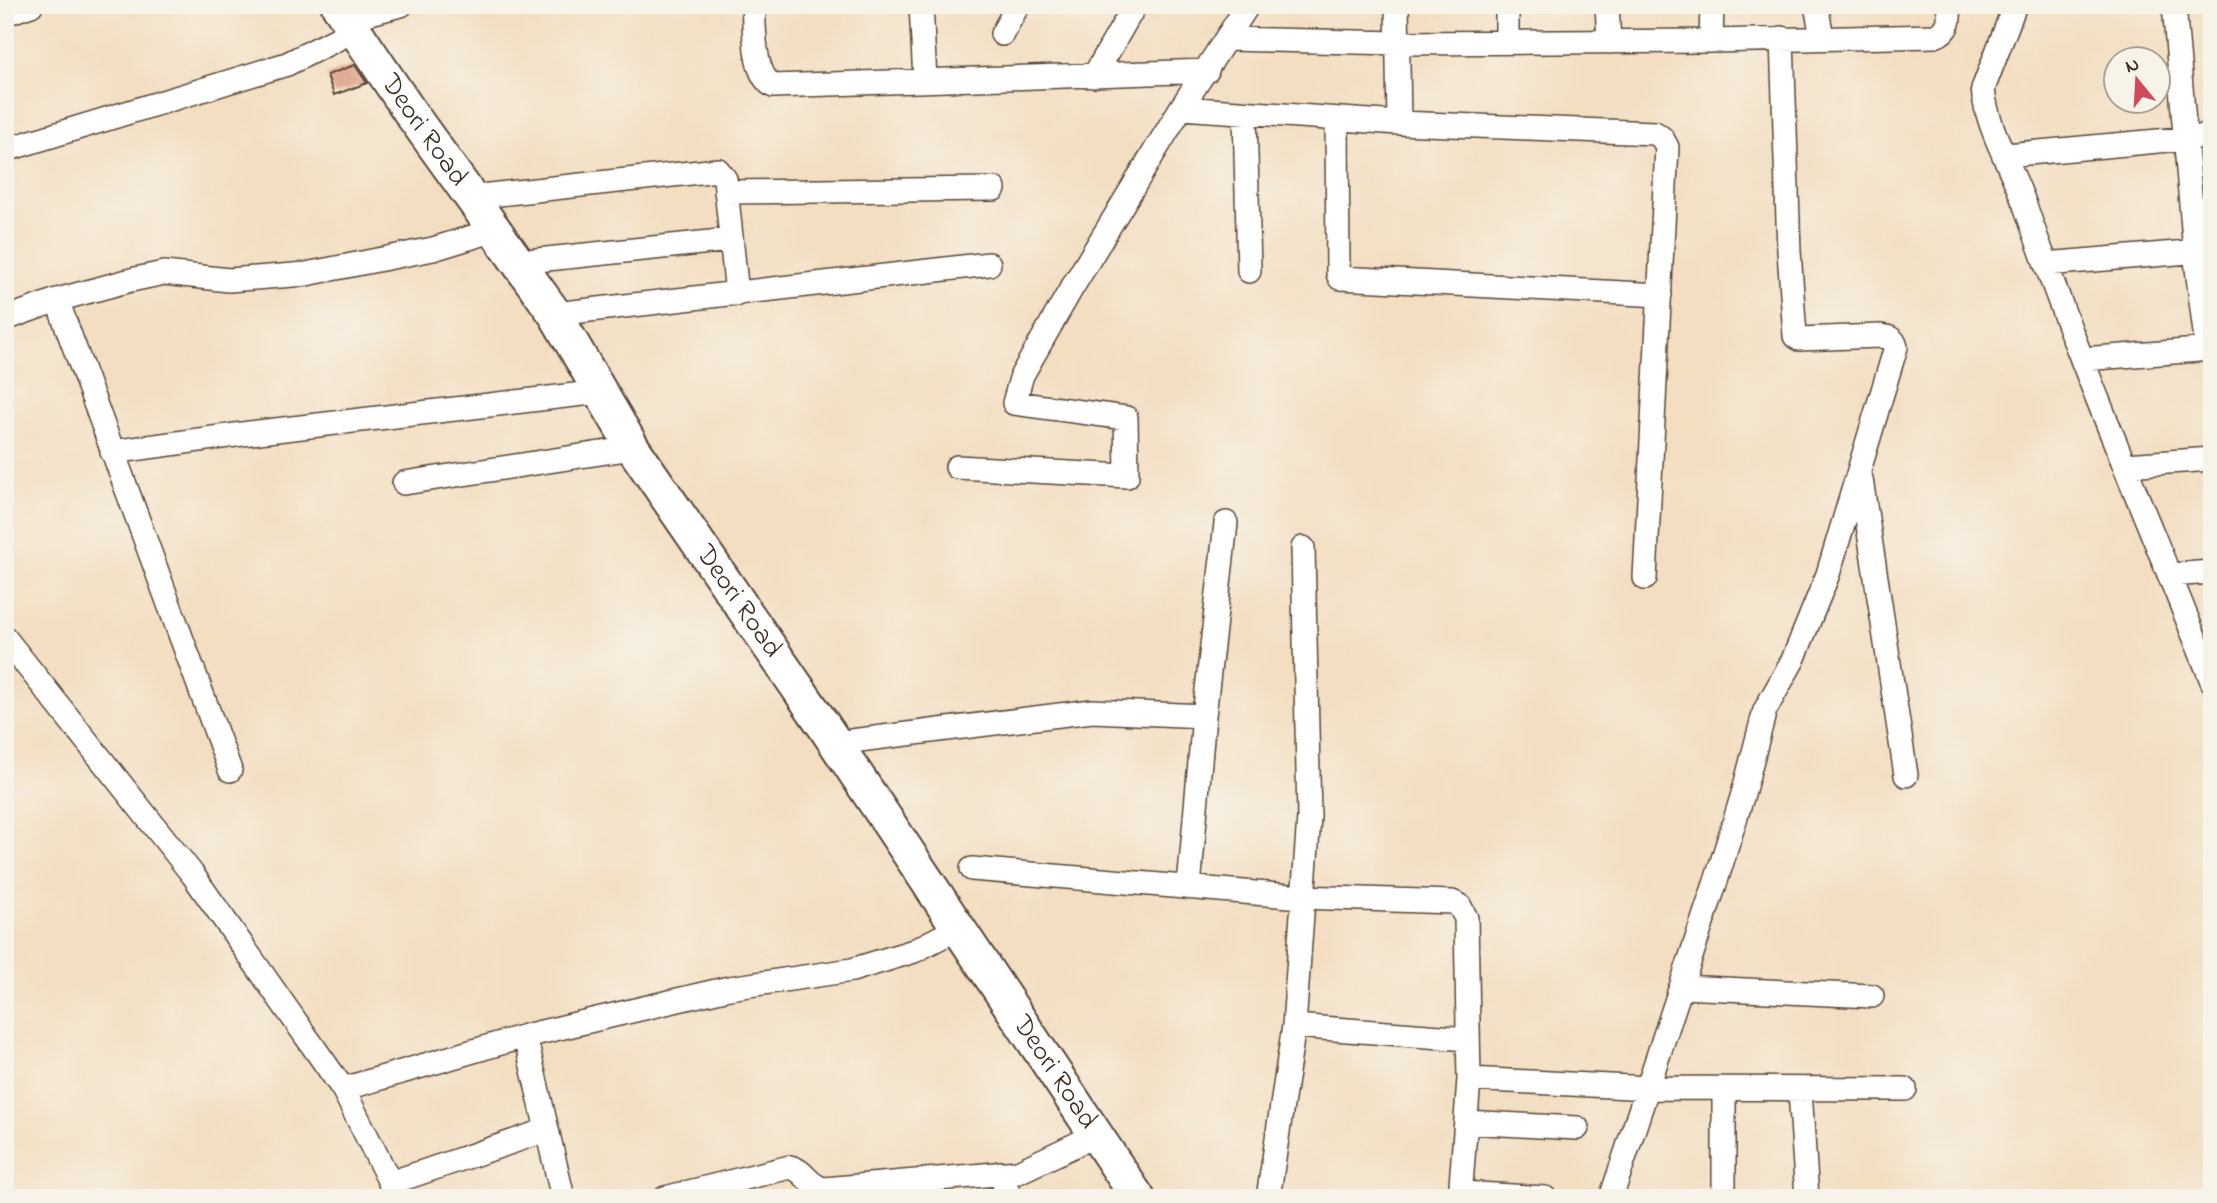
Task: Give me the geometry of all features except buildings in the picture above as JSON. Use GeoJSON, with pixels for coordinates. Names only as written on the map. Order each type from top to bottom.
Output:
{"type":"FeatureCollection","features":[{"type":"Feature","properties":{"kind":"street"},"geometry":{"type":"LineString","coordinates":[[5,14],[31,5]]}},
{"type":"Feature","properties":{"kind":"street"},"geometry":{"type":"LineString","coordinates":[[5,150],[287,64],[347,18],[401,5]]}},
{"type":"Feature","properties":{"kind":"street"},"geometry":{"type":"LineString","coordinates":[[753,5],[758,64],[766,82],[773,86],[1207,71]]}},
{"type":"Feature","properties":{"kind":"street"},"geometry":{"type":"LineString","coordinates":[[921,5],[926,80]]}},
{"type":"Feature","properties":{"kind":"street"},"geometry":{"type":"LineString","coordinates":[[1002,34],[1018,5]]}},
{"type":"Feature","properties":{"kind":"street"},"geometry":{"type":"LineString","coordinates":[[1094,76],[1135,5]]}},
{"type":"Feature","properties":{"kind":"street"},"geometry":{"type":"LineString","coordinates":[[957,467],[1127,476],[1126,418],[1014,403],[1023,375],[1069,291],[1181,108],[1248,5]]}},
{"type":"Feature","properties":{"kind":"street"},"geometry":{"type":"LineString","coordinates":[[1397,5],[1399,124]]}},
{"type":"Feature","properties":{"kind":"street"},"geometry":{"type":"LineString","coordinates":[[1507,5],[1507,41]]}},
{"type":"Feature","properties":{"kind":"street"},"geometry":{"type":"LineString","coordinates":[[1607,5],[1609,42]]}},
{"type":"Feature","properties":{"kind":"street"},"geometry":{"type":"LineString","coordinates":[[1711,41],[1712,5]]}},
{"type":"Feature","properties":{"kind":"street"},"geometry":{"type":"LineString","coordinates":[[1816,5],[1822,37]]}},
{"type":"Feature","properties":{"kind":"street"},"geometry":{"type":"LineString","coordinates":[[1228,39],[1397,43],[1935,36],[1943,33],[1948,25],[1948,5]]}},
{"type":"Feature","properties":{"kind":"street"},"geometry":{"type":"LineString","coordinates":[[2015,5],[1983,89],[1994,129],[2212,681]]}},
{"type":"Feature","properties":{"kind":"street"},"geometry":{"type":"LineString","coordinates":[[2083,359],[2209,349],[2203,251],[2184,137],[2174,5]]}},
{"type":"Feature","properties":{"kind":"street","name":"Deori Road"},"geometry":{"type":"LineString","coordinates":[[347,18],[412,115],[555,314],[633,448],[835,743],[1138,1198]]}},
{"type":"Feature","properties":{"kind":"street"},"geometry":{"type":"LineString","coordinates":[[1611,1198],[1743,794],[1765,710],[1793,660],[1819,599],[1860,473],[1896,347],[1890,337],[1799,339],[1795,336],[1787,210],[1782,38]]}},
{"type":"Feature","properties":{"kind":"street"},"geometry":{"type":"LineString","coordinates":[[1181,108],[1399,124],[1655,133],[1662,138],[1667,147],[1645,578]]}},
{"type":"Feature","properties":{"kind":"street"},"geometry":{"type":"LineString","coordinates":[[1245,114],[1249,271]]}},
{"type":"Feature","properties":{"kind":"street"},"geometry":{"type":"LineString","coordinates":[[1337,120],[1340,278],[1660,295]]}},
{"type":"Feature","properties":{"kind":"street"},"geometry":{"type":"LineString","coordinates":[[2006,155],[2212,136]]}},
{"type":"Feature","properties":{"kind":"street"},"geometry":{"type":"LineString","coordinates":[[471,197],[714,169],[722,173],[725,179],[737,294]]}},
{"type":"Feature","properties":{"kind":"street"},"geometry":{"type":"LineString","coordinates":[[726,192],[994,189]]}},
{"type":"Feature","properties":{"kind":"street"},"geometry":{"type":"LineString","coordinates":[[5,319],[57,300],[164,274],[229,280],[306,274],[433,249],[495,230]]}},
{"type":"Feature","properties":{"kind":"street"},"geometry":{"type":"LineString","coordinates":[[518,262],[730,240]]}},
{"type":"Feature","properties":{"kind":"street"},"geometry":{"type":"LineString","coordinates":[[2046,264],[2203,251]]}},
{"type":"Feature","properties":{"kind":"street"},"geometry":{"type":"LineString","coordinates":[[555,314],[989,264]]}},
{"type":"Feature","properties":{"kind":"street"},"geometry":{"type":"LineString","coordinates":[[57,300],[230,769]]}},
{"type":"Feature","properties":{"kind":"street"},"geometry":{"type":"LineString","coordinates":[[112,452],[600,392]]}},
{"type":"Feature","properties":{"kind":"street"},"geometry":{"type":"LineString","coordinates":[[404,483],[633,448]]}},
{"type":"Feature","properties":{"kind":"street"},"geometry":{"type":"LineString","coordinates":[[2125,465],[2212,459]]}},
{"type":"Feature","properties":{"kind":"street"},"geometry":{"type":"LineString","coordinates":[[1860,473],[1906,775]]}},
{"type":"Feature","properties":{"kind":"street"},"geometry":{"type":"LineString","coordinates":[[1189,887],[1226,523]]}},
{"type":"Feature","properties":{"kind":"street"},"geometry":{"type":"LineString","coordinates":[[1268,1198],[1294,1026],[1309,817],[1303,548]]}},
{"type":"Feature","properties":{"kind":"street"},"geometry":{"type":"LineString","coordinates":[[2170,575],[2212,572]]}},
{"type":"Feature","properties":{"kind":"street"},"geometry":{"type":"LineString","coordinates":[[5,638],[193,875],[343,1089],[394,1190],[547,1130]]}},
{"type":"Feature","properties":{"kind":"street"},"geometry":{"type":"LineString","coordinates":[[835,743],[1092,711],[1205,716]]}},
{"type":"Feature","properties":{"kind":"street"},"geometry":{"type":"LineString","coordinates":[[972,869],[1302,897],[1459,905],[1466,918],[1469,1079],[1460,1195],[1545,1198]]}},
{"type":"Feature","properties":{"kind":"street"},"geometry":{"type":"LineString","coordinates":[[343,1089],[525,1036],[729,988],[852,970],[914,951],[958,928]]}},
{"type":"Feature","properties":{"kind":"street"},"geometry":{"type":"LineString","coordinates":[[1682,987],[1871,996]]}},
{"type":"Feature","properties":{"kind":"street"},"geometry":{"type":"LineString","coordinates":[[1294,1026],[1468,1039]]}},
{"type":"Feature","properties":{"kind":"street"},"geometry":{"type":"LineString","coordinates":[[525,1036],[563,1198]]}},
{"type":"Feature","properties":{"kind":"street"},"geometry":{"type":"LineString","coordinates":[[1469,1079],[1648,1088],[1905,1089]]}},
{"type":"Feature","properties":{"kind":"street"},"geometry":{"type":"LineString","coordinates":[[1724,1089],[1724,1198]]}},
{"type":"Feature","properties":{"kind":"street"},"geometry":{"type":"LineString","coordinates":[[1800,1090],[1807,1198]]}},
{"type":"Feature","properties":{"kind":"street"},"geometry":{"type":"LineString","coordinates":[[1466,1122],[1577,1128]]}},
{"type":"Feature","properties":{"kind":"street"},"geometry":{"type":"LineString","coordinates":[[665,1198],[790,1167],[799,1170],[810,1183],[824,1189],[1018,1172],[1096,1135]]}},
{"type":"Feature","properties":{"kind":"street"},"geometry":{"type":"LineString","coordinates":[[999,1173],[1011,1198]]}}]}
